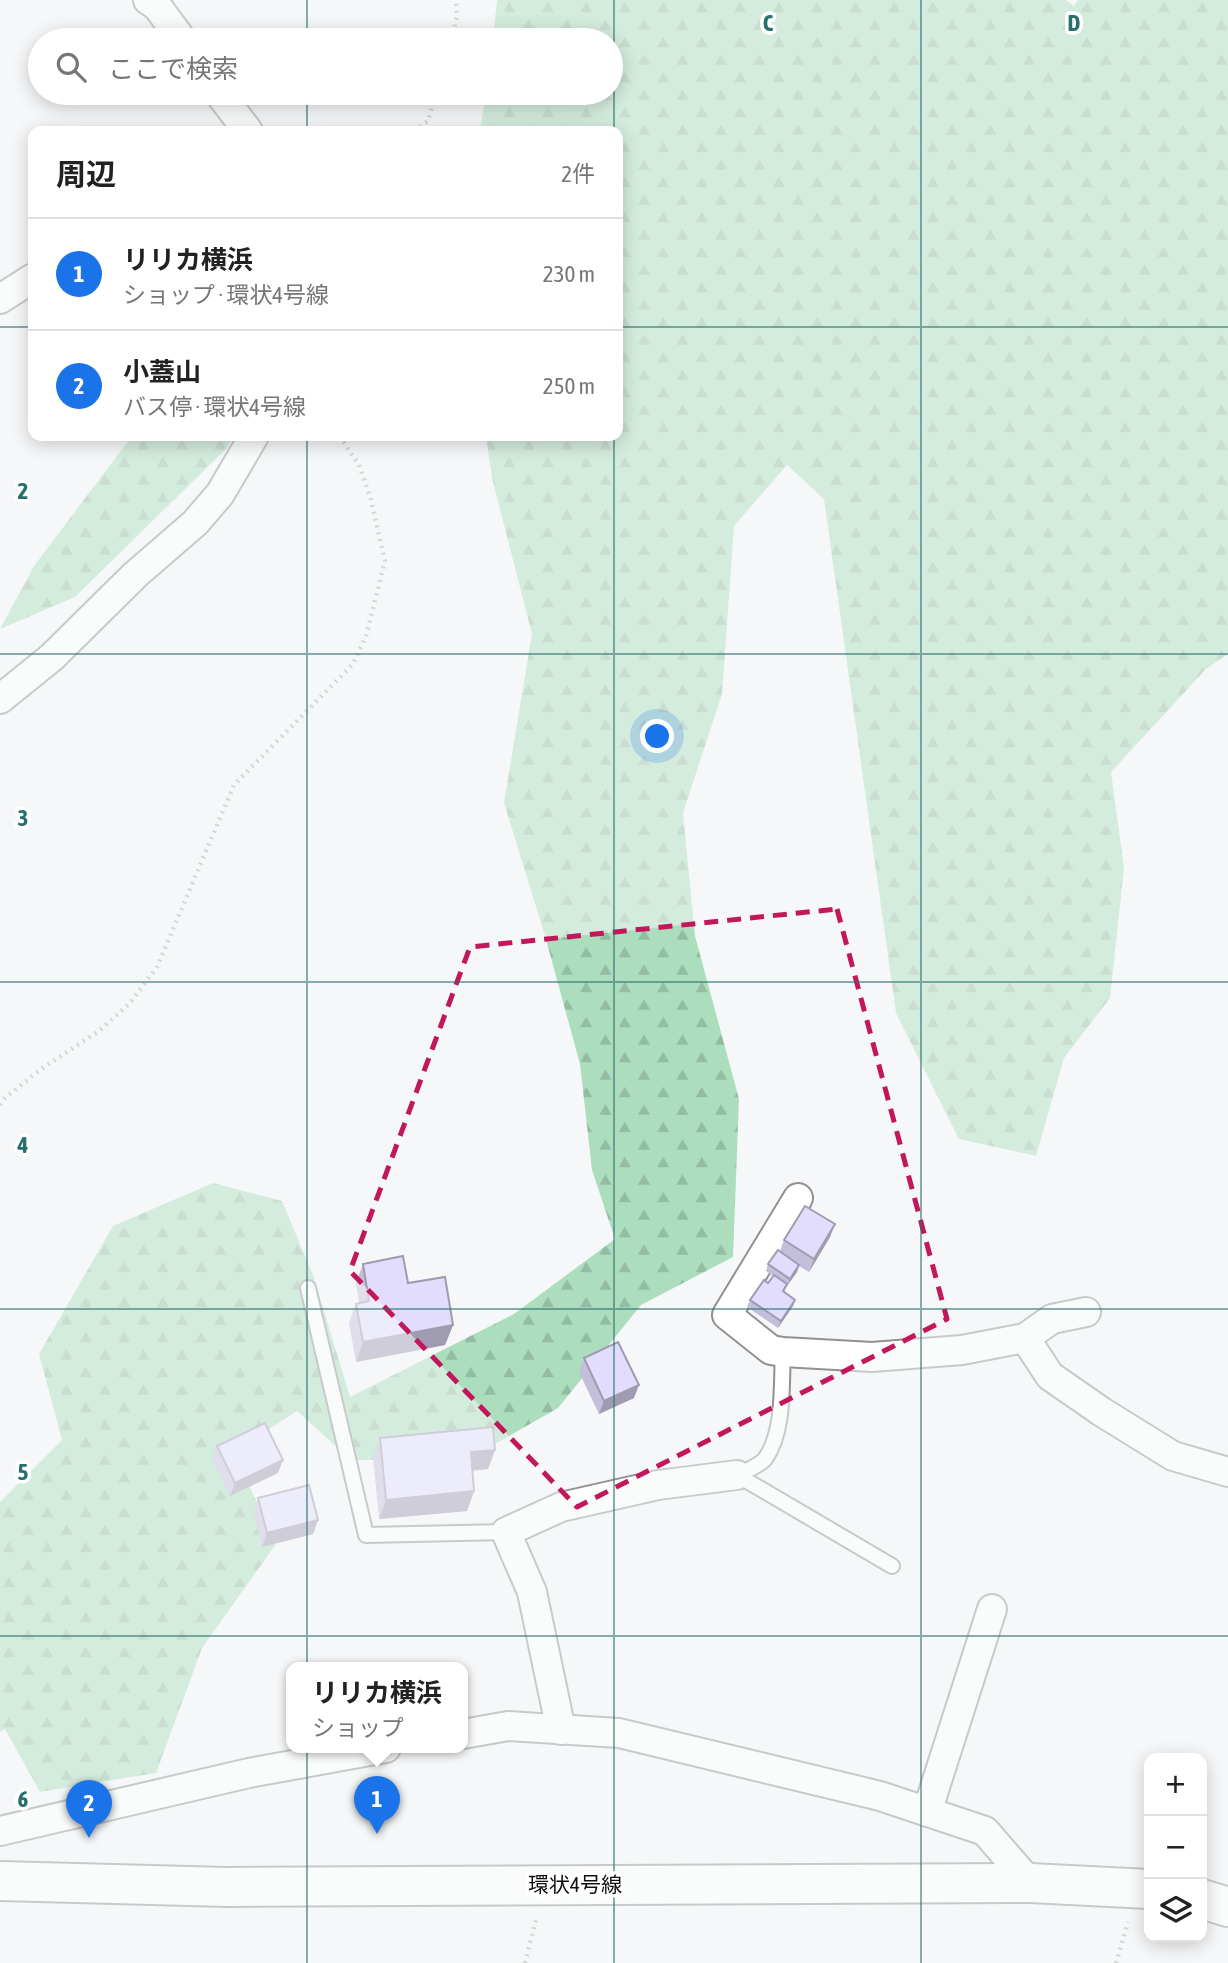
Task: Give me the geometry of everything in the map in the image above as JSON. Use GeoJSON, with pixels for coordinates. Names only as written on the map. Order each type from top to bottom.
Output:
{"type":"FeatureCollection","features":[{"type":"Feature","properties":{"kind":"main road","name":"環状4号線"},"geometry":{"type":"LineString","coordinates":[[0,1881],[227,1887],[1030,1883],[1144,1889]]}},
{"type":"Feature","properties":{"kind":"main road"},"geometry":{"type":"LineString","coordinates":[[1207,1900],[1228,1907]]}},
{"type":"Feature","properties":{"kind":"street"},"geometry":{"type":"LineString","coordinates":[[148,0],[157,6],[173,28]]}},
{"type":"Feature","properties":{"kind":"street"},"geometry":{"type":"LineString","coordinates":[[228,105],[243,126]]}},
{"type":"Feature","properties":{"kind":"street"},"geometry":{"type":"LineString","coordinates":[[0,299],[28,281]]}},
{"type":"Feature","properties":{"kind":"street"},"geometry":{"type":"LineString","coordinates":[[0,699],[52,657],[135,575],[195,523],[220,494],[251,441]]}},
{"type":"Feature","properties":{"kind":"street"},"geometry":{"type":"LineString","coordinates":[[797,1198],[727,1315],[771,1350],[872,1357],[962,1350],[1026,1338],[1052,1319],[1086,1312]]}},
{"type":"Feature","properties":{"kind":"street"},"geometry":{"type":"LineString","coordinates":[[1026,1338],[1050,1376],[1102,1412],[1173,1456],[1228,1472]]}},
{"type":"Feature","properties":{"kind":"street"},"geometry":{"type":"LineString","coordinates":[[561,1730],[532,1592],[506,1532],[561,1507],[658,1485],[737,1475]]}},
{"type":"Feature","properties":{"kind":"street"},"geometry":{"type":"LineString","coordinates":[[927,1812],[992,1609]]}},
{"type":"Feature","properties":{"kind":"street"},"geometry":{"type":"LineString","coordinates":[[468,1733],[508,1726],[619,1733],[880,1796],[985,1831],[1030,1883]]}},
{"type":"Feature","properties":{"kind":"street"},"geometry":{"type":"LineString","coordinates":[[0,1830],[248,1773],[358,1753]]}},
{"type":"Feature","properties":{"kind":"street"},"geometry":{"type":"LineString","coordinates":[[1207,1897],[1228,1893]]}},
{"type":"Feature","properties":{"kind":"lane"},"geometry":{"type":"LineString","coordinates":[[308,1288],[366,1535],[506,1532]]}},
{"type":"Feature","properties":{"kind":"lane"},"geometry":{"type":"LineString","coordinates":[[737,1475],[763,1461],[774,1442],[779,1417],[783,1352]]}},
{"type":"Feature","properties":{"kind":"lane"},"geometry":{"type":"LineString","coordinates":[[737,1475],[892,1566]]}},
{"type":"Feature","properties":{"kind":"path"},"geometry":{"type":"LineString","coordinates":[[454,28],[457,16],[456,0]]}},
{"type":"Feature","properties":{"kind":"path"},"geometry":{"type":"LineString","coordinates":[[421,126],[428,121],[433,105]]}},
{"type":"Feature","properties":{"kind":"path"},"geometry":{"type":"LineString","coordinates":[[0,1105],[41,1069],[99,1031],[130,1003],[157,967],[234,785],[353,664],[366,636],[385,561],[370,496],[359,465],[341,441]]}},
{"type":"Feature","properties":{"kind":"highlighted area"},"geometry":{"type":"Polygon","coordinates":[[[837,909],[947,1319],[577,1507],[350,1271],[470,947],[837,909]]]}},
{"type":"Feature","properties":{"kind":"green space"},"geometry":{"type":"Polygon","coordinates":[[[497,0],[1066,0],[1074,6],[1078,0],[1228,0],[1228,654],[1206,669],[1111,772],[1124,868],[1110,998],[1064,1058],[1036,1156],[959,1139],[896,1013],[824,499],[787,465],[734,526],[722,694],[683,813],[695,936],[739,1099],[733,1257],[641,1305],[558,1408],[467,1460],[351,1460],[297,1411],[234,1452],[276,1544],[202,1648],[156,1773],[40,1792],[5,1729],[0,1732],[0,1502],[62,1440],[39,1354],[113,1226],[213,1183],[282,1201],[313,1275],[350,1397],[514,1314],[615,1239],[592,1170],[580,1064],[545,936],[504,803],[532,634],[492,478],[487,441],[623,441],[623,126],[481,126],[484,105],[623,105],[623,28],[494,28],[497,0]]]}},
{"type":"Feature","properties":{"kind":"green space"},"geometry":{"type":"Polygon","coordinates":[[[128,441],[230,441],[227,448],[75,597],[0,629],[34,566],[128,441]]]}},
{"type":"Feature","properties":{"kind":"building"},"geometry":{"type":"Polygon","coordinates":[[[805,1206],[835,1224],[814,1259],[784,1240],[805,1206]]]}},
{"type":"Feature","properties":{"kind":"building"},"geometry":{"type":"Polygon","coordinates":[[[778,1250],[799,1265],[790,1279],[768,1264],[778,1250]]]}},
{"type":"Feature","properties":{"kind":"building"},"geometry":{"type":"Polygon","coordinates":[[[403,1256],[408,1283],[445,1277],[453,1325],[363,1342],[356,1304],[369,1301],[363,1264],[403,1256]]]}},
{"type":"Feature","properties":{"kind":"building"},"geometry":{"type":"Polygon","coordinates":[[[774,1275],[787,1284],[783,1291],[795,1300],[781,1321],[750,1300],[764,1280],[768,1283],[774,1275]]]}},
{"type":"Feature","properties":{"kind":"building"},"geometry":{"type":"Polygon","coordinates":[[[618,1342],[639,1385],[604,1401],[584,1358],[618,1342]]]}},
{"type":"Feature","properties":{"kind":"building"},"geometry":{"type":"Polygon","coordinates":[[[265,1423],[283,1460],[235,1483],[217,1446],[265,1423]]]}},
{"type":"Feature","properties":{"kind":"building"},"geometry":{"type":"Polygon","coordinates":[[[493,1427],[495,1450],[471,1452],[474,1491],[386,1500],[380,1438],[493,1427]]]}},
{"type":"Feature","properties":{"kind":"building"},"geometry":{"type":"Polygon","coordinates":[[[309,1485],[318,1520],[267,1533],[258,1498],[309,1485]]]}},
{"type":"Feature","properties":{"kind":"place","name":"リリカ横浜"},"geometry":{"type":"Point","coordinates":[377,1834]}},
{"type":"Feature","properties":{"kind":"place","name":"小蓋山"},"geometry":{"type":"Point","coordinates":[89,1838]}}]}
